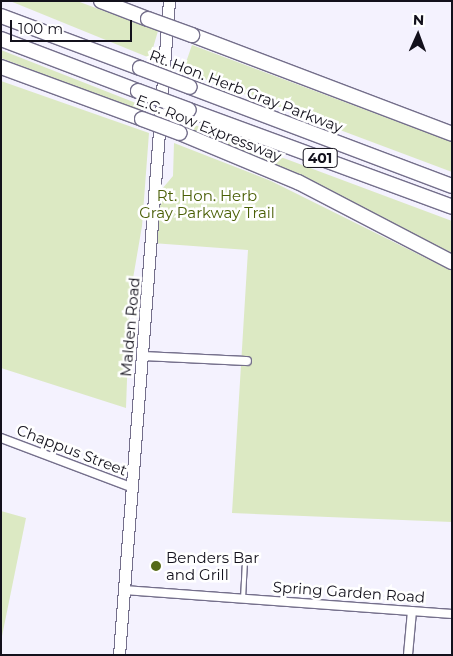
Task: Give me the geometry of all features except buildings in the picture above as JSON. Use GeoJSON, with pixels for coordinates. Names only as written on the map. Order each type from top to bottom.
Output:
{"type":"FeatureCollection","features":[{"type":"Feature","properties":{"kind":"highway"},"geometry":{"type":"LineString","coordinates":[[101,1],[452,134]]}},
{"type":"Feature","properties":{"kind":"highway","name":"Rt. Hon. Herb Gray Parkway"},"geometry":{"type":"LineString","coordinates":[[1,16],[452,186]]}},
{"type":"Feature","properties":{"kind":"highway","name":"401"},"geometry":{"type":"LineString","coordinates":[[1,38],[138,91],[452,207]]}},
{"type":"Feature","properties":{"kind":"highway","name":"E.C. Row Expressway"},"geometry":{"type":"LineString","coordinates":[[1,67],[180,133],[273,170],[452,262]]}},
{"type":"Feature","properties":{"kind":"main road","name":"Malden Road"},"geometry":{"type":"LineString","coordinates":[[119,655],[170,1]]}},
{"type":"Feature","properties":{"kind":"street"},"geometry":{"type":"LineString","coordinates":[[142,356],[247,361]]}},
{"type":"Feature","properties":{"kind":"street","name":"Chappus Street"},"geometry":{"type":"LineString","coordinates":[[1,438],[132,488]]}},
{"type":"Feature","properties":{"kind":"street","name":"Spring Garden Road"},"geometry":{"type":"LineString","coordinates":[[124,590],[452,614]]}},
{"type":"Feature","properties":{"kind":"street"},"geometry":{"type":"LineString","coordinates":[[408,655],[412,610]]}},
{"type":"Feature","properties":{"kind":"lane"},"geometry":{"type":"LineString","coordinates":[[243,598],[246,563]]}},
{"type":"Feature","properties":{"kind":"green space"},"geometry":{"type":"Polygon","coordinates":[[[10,1],[77,1],[158,31],[150,58],[10,1]]]}},
{"type":"Feature","properties":{"kind":"green space"},"geometry":{"type":"Polygon","coordinates":[[[192,45],[452,142],[452,172],[183,71],[192,45]]]}},
{"type":"Feature","properties":{"kind":"green space"},"geometry":{"type":"Polygon","coordinates":[[[1,50],[141,105],[140,111],[1,58],[1,50]]]}},
{"type":"Feature","properties":{"kind":"green space"},"geometry":{"type":"Polygon","coordinates":[[[1,81],[149,133],[142,226],[130,296],[126,408],[1,368],[1,81]]]}},
{"type":"Feature","properties":{"kind":"green space"},"geometry":{"type":"Polygon","coordinates":[[[187,122],[452,221],[452,253],[265,160],[186,130],[187,122]]]}},
{"type":"Feature","properties":{"kind":"green space","name":"Rt. Hon. Herb Gray Parkway Trail"},"geometry":{"type":"Polygon","coordinates":[[[174,143],[271,181],[452,271],[452,522],[232,513],[248,250],[152,243],[156,196],[173,176],[174,143]]]}},
{"type":"Feature","properties":{"kind":"green space"},"geometry":{"type":"Polygon","coordinates":[[[1,511],[26,518],[1,641],[1,511]]]}},
{"type":"Feature","properties":{"kind":"place","name":"Benders Bar and Grill"},"geometry":{"type":"Point","coordinates":[156,566]}}]}
